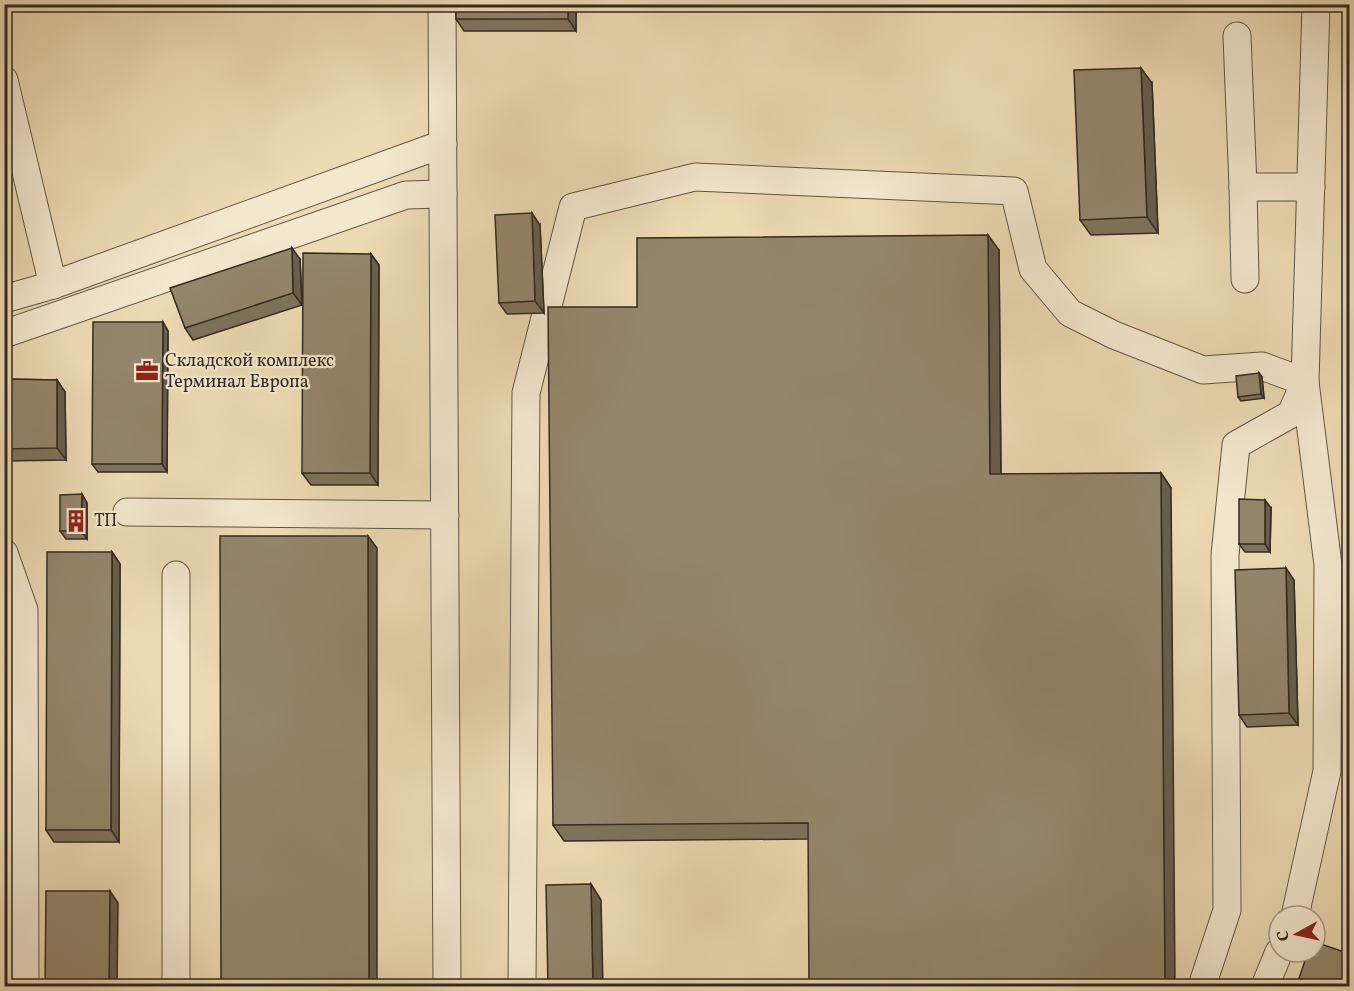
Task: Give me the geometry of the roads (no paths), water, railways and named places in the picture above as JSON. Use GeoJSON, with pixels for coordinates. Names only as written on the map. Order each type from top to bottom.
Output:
{"type":"FeatureCollection","features":[{"type":"Feature","properties":{"kind":"street"},"geometry":{"type":"LineString","coordinates":[[442,4],[447,987]]}},
{"type":"Feature","properties":{"kind":"street"},"geometry":{"type":"LineString","coordinates":[[1297,904],[1327,771],[1328,566],[1305,382],[1316,4]]}},
{"type":"Feature","properties":{"kind":"street"},"geometry":{"type":"LineString","coordinates":[[1237,36],[1245,279]]}},
{"type":"Feature","properties":{"kind":"street"},"geometry":{"type":"LineString","coordinates":[[4,80],[53,285]]}},
{"type":"Feature","properties":{"kind":"street"},"geometry":{"type":"LineString","coordinates":[[4,299],[53,285],[443,144]]}},
{"type":"Feature","properties":{"kind":"street"},"geometry":{"type":"LineString","coordinates":[[522,987],[526,393],[573,207],[694,177],[1014,191],[1033,269],[1070,313],[1114,335],[1203,370],[1262,366],[1305,382]]}},
{"type":"Feature","properties":{"kind":"street"},"geometry":{"type":"LineString","coordinates":[[1243,187],[1311,187]]}},
{"type":"Feature","properties":{"kind":"street"},"geometry":{"type":"LineString","coordinates":[[4,334],[406,195],[443,194]]}},
{"type":"Feature","properties":{"kind":"street"},"geometry":{"type":"LineString","coordinates":[[1202,987],[1227,910],[1225,555],[1236,445],[1291,414],[1305,382]]}},
{"type":"Feature","properties":{"kind":"street"},"geometry":{"type":"LineString","coordinates":[[127,512],[445,515]]}},
{"type":"Feature","properties":{"kind":"street"},"geometry":{"type":"LineString","coordinates":[[4,553],[24,610],[25,987]]}},
{"type":"Feature","properties":{"kind":"street"},"geometry":{"type":"LineString","coordinates":[[176,575],[176,987]]}},
{"type":"Feature","properties":{"kind":"street"},"geometry":{"type":"LineString","coordinates":[[1265,987],[1274,964]]}},
{"type":"Feature","properties":{"kind":"place","name":"Складской комплекс Терминал Европа"},"geometry":{"type":"Point","coordinates":[147,371]}},
{"type":"Feature","properties":{"kind":"place","name":"ТП"},"geometry":{"type":"Point","coordinates":[76,521]}}]}
